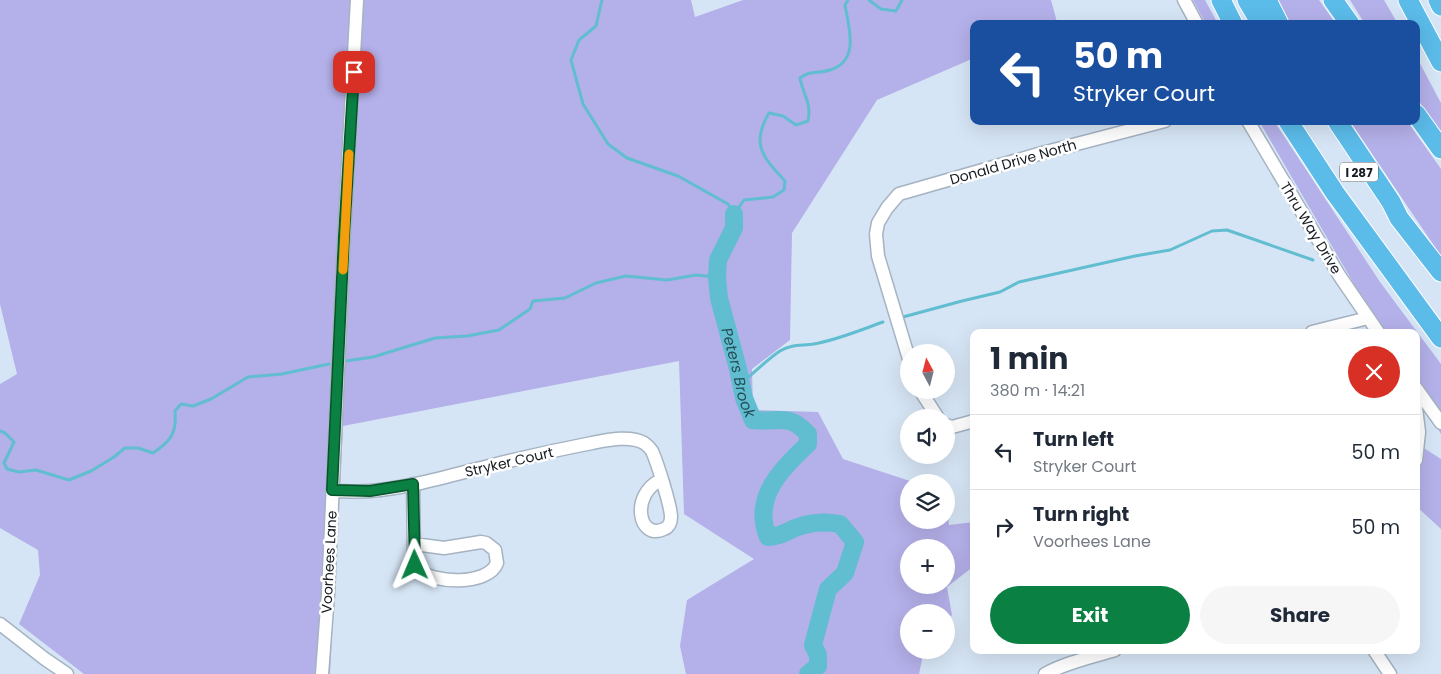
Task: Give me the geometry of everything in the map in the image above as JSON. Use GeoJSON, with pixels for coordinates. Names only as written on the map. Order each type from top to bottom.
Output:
{"type":"FeatureCollection","features":[{"type":"Feature","properties":{"kind":"highway"},"geometry":{"type":"LineString","coordinates":[[1221,0],[1231,20]]}},
{"type":"Feature","properties":{"kind":"highway"},"geometry":{"type":"LineString","coordinates":[[1248,0],[1259,20]]}},
{"type":"Feature","properties":{"kind":"highway"},"geometry":{"type":"LineString","coordinates":[[1267,0],[1278,20]]}},
{"type":"Feature","properties":{"kind":"highway"},"geometry":{"type":"LineString","coordinates":[[1333,0],[1347,20]]}},
{"type":"Feature","properties":{"kind":"highway"},"geometry":{"type":"LineString","coordinates":[[1408,0],[1419,20]]}},
{"type":"Feature","properties":{"kind":"highway"},"geometry":{"type":"LineString","coordinates":[[1438,0],[1441,6]]}},
{"type":"Feature","properties":{"kind":"highway"},"geometry":{"type":"LineString","coordinates":[[1420,23],[1441,62]]}},
{"type":"Feature","properties":{"kind":"highway"},"geometry":{"type":"LineString","coordinates":[[1420,120],[1441,149]]}},
{"type":"Feature","properties":{"kind":"highway"},"geometry":{"type":"LineString","coordinates":[[1291,125],[1335,193],[1441,338]]}},
{"type":"Feature","properties":{"kind":"highway","name":"I 287"},"geometry":{"type":"LineString","coordinates":[[1326,125],[1384,207],[1399,218]]}},
{"type":"Feature","properties":{"kind":"highway","name":"I 287"},"geometry":{"type":"LineString","coordinates":[[1340,125],[1392,202],[1399,218],[1441,272]]}},
{"type":"Feature","properties":{"kind":"street","name":"Voorhees Lane"},"geometry":{"type":"LineString","coordinates":[[322,674],[328,594],[357,0]]}},
{"type":"Feature","properties":{"kind":"street"},"geometry":{"type":"LineString","coordinates":[[1184,0],[1195,20]]}},
{"type":"Feature","properties":{"kind":"street","name":"Donald Drive North"},"geometry":{"type":"LineString","coordinates":[[904,344],[878,256],[876,234],[877,226],[887,208],[899,194],[1042,153],[1150,125]]}},
{"type":"Feature","properties":{"kind":"street","name":"Thru Way Drive"},"geometry":{"type":"LineString","coordinates":[[1250,125],[1339,275],[1376,329]]}},
{"type":"Feature","properties":{"kind":"street"},"geometry":{"type":"LineString","coordinates":[[1324,329],[1368,318]]}},
{"type":"Feature","properties":{"kind":"street"},"geometry":{"type":"LineString","coordinates":[[1420,394],[1441,423]]}},
{"type":"Feature","properties":{"kind":"street"},"geometry":{"type":"LineString","coordinates":[[955,426],[970,422]]}},
{"type":"Feature","properties":{"kind":"street","name":"Stryker Court"},"geometry":{"type":"LineString","coordinates":[[332,490],[370,491],[413,484],[610,440],[635,440],[648,446],[661,480]]}},
{"type":"Feature","properties":{"kind":"street"},"geometry":{"type":"LineString","coordinates":[[413,484],[414,559],[416,570],[439,579],[460,580],[479,578],[491,572],[497,563],[495,550],[486,543],[481,542],[444,548],[414,544]]}},
{"type":"Feature","properties":{"kind":"street"},"geometry":{"type":"LineString","coordinates":[[0,624],[67,674]]}},
{"type":"Feature","properties":{"kind":"street"},"geometry":{"type":"LineString","coordinates":[[1045,674],[1054,669],[1100,654]]}},
{"type":"Feature","properties":{"kind":"street"},"geometry":{"type":"LineString","coordinates":[[1377,654],[1390,674]]}},
{"type":"Feature","properties":{"kind":"shaded area"},"geometry":{"type":"Polygon","coordinates":[[[0,0],[691,0],[695,17],[743,0],[1051,0],[1056,20],[970,20],[970,60],[877,100],[792,233],[790,340],[752,369],[753,410],[818,412],[843,459],[900,478],[900,529],[955,529],[955,524],[970,522],[970,569],[955,581],[955,539],[900,539],[900,594],[948,594],[950,604],[900,604],[900,659],[922,659],[919,674],[686,674],[680,646],[687,600],[754,559],[684,514],[679,361],[343,426],[330,674],[84,674],[19,624],[40,575],[38,550],[0,528],[0,384],[17,374],[0,304],[0,0]]]}},
{"type":"Feature","properties":{"kind":"shaded area"},"geometry":{"type":"Polygon","coordinates":[[[1193,0],[1205,0],[1216,20],[1204,20],[1193,0]]]}},
{"type":"Feature","properties":{"kind":"shaded area"},"geometry":{"type":"Polygon","coordinates":[[[1276,0],[1319,0],[1333,20],[1287,20],[1276,0]]]}},
{"type":"Feature","properties":{"kind":"shaded area"},"geometry":{"type":"Polygon","coordinates":[[[1350,0],[1384,0],[1396,20],[1362,20],[1350,0]]]}},
{"type":"Feature","properties":{"kind":"shaded area"},"geometry":{"type":"Polygon","coordinates":[[[1420,64],[1441,103],[1441,133],[1420,103],[1420,64]]]}},
{"type":"Feature","properties":{"kind":"shaded area"},"geometry":{"type":"Polygon","coordinates":[[[1261,125],[1277,125],[1380,282],[1415,329],[1380,329],[1261,125]]]}},
{"type":"Feature","properties":{"kind":"shaded area"},"geometry":{"type":"Polygon","coordinates":[[[1353,125],[1410,125],[1441,169],[1441,256],[1353,125]]]}},
{"type":"Feature","properties":{"kind":"shaded area"},"geometry":{"type":"Polygon","coordinates":[[[1420,336],[1441,364],[1441,434],[1420,399],[1420,336]]]}},
{"type":"Feature","properties":{"kind":"shaded area"},"geometry":{"type":"Polygon","coordinates":[[[1420,446],[1441,459],[1441,529],[1420,510],[1420,446]]]}},
{"type":"Feature","properties":{"kind":"waterway"},"geometry":{"type":"LineString","coordinates":[[602,0],[596,26],[579,40],[571,60],[583,104],[608,144],[627,158],[678,176],[728,204],[734,214],[744,200],[773,197],[784,190],[785,181],[771,165],[762,150],[760,143],[763,124],[769,113],[783,116],[796,125],[808,121],[809,109],[800,78],[807,74],[830,70],[839,66],[846,59],[850,43],[845,5],[848,0]]}},
{"type":"Feature","properties":{"kind":"waterway"},"geometry":{"type":"LineString","coordinates":[[869,0],[881,9],[896,11],[902,0]]}},
{"type":"Feature","properties":{"kind":"waterway","name":"Peters Brook"},"geometry":{"type":"LineString","coordinates":[[734,214],[734,228],[718,260],[717,277],[719,298],[744,398],[753,420],[788,421],[801,427],[808,434],[808,444],[779,474],[767,497],[764,523],[768,537],[779,535],[806,524],[828,523],[840,524],[855,542],[845,573],[828,589],[813,645],[818,655],[818,666],[808,674]]}},
{"type":"Feature","properties":{"kind":"waterway"},"geometry":{"type":"LineString","coordinates":[[903,317],[1000,292],[1019,282],[1170,250],[1212,231],[1227,230],[1313,260]]}},
{"type":"Feature","properties":{"kind":"waterway"},"geometry":{"type":"LineString","coordinates":[[346,361],[373,357],[435,338],[467,336],[499,330],[530,309],[533,301],[565,298],[596,283],[626,276],[667,280],[696,275],[717,277]]}},
{"type":"Feature","properties":{"kind":"waterway"},"geometry":{"type":"LineString","coordinates":[[741,383],[770,358],[784,349],[831,340],[883,322]]}},
{"type":"Feature","properties":{"kind":"waterway"},"geometry":{"type":"LineString","coordinates":[[0,431],[5,433],[14,442],[4,463],[7,469],[19,472],[36,470],[69,480],[91,471],[125,448],[138,448],[153,453],[172,436],[175,425],[175,411],[181,404],[193,406],[211,399],[248,377],[282,374],[329,364]]}},
{"type":"Feature","properties":{"kind":"slow traffic"},"geometry":{"type":"LineString","coordinates":[[343,270],[349,154]]}},
{"type":"Feature","properties":{"kind":"route"},"geometry":{"type":"LineString","coordinates":[[354,72],[332,490],[370,491],[413,484],[415,565]]}}]}
